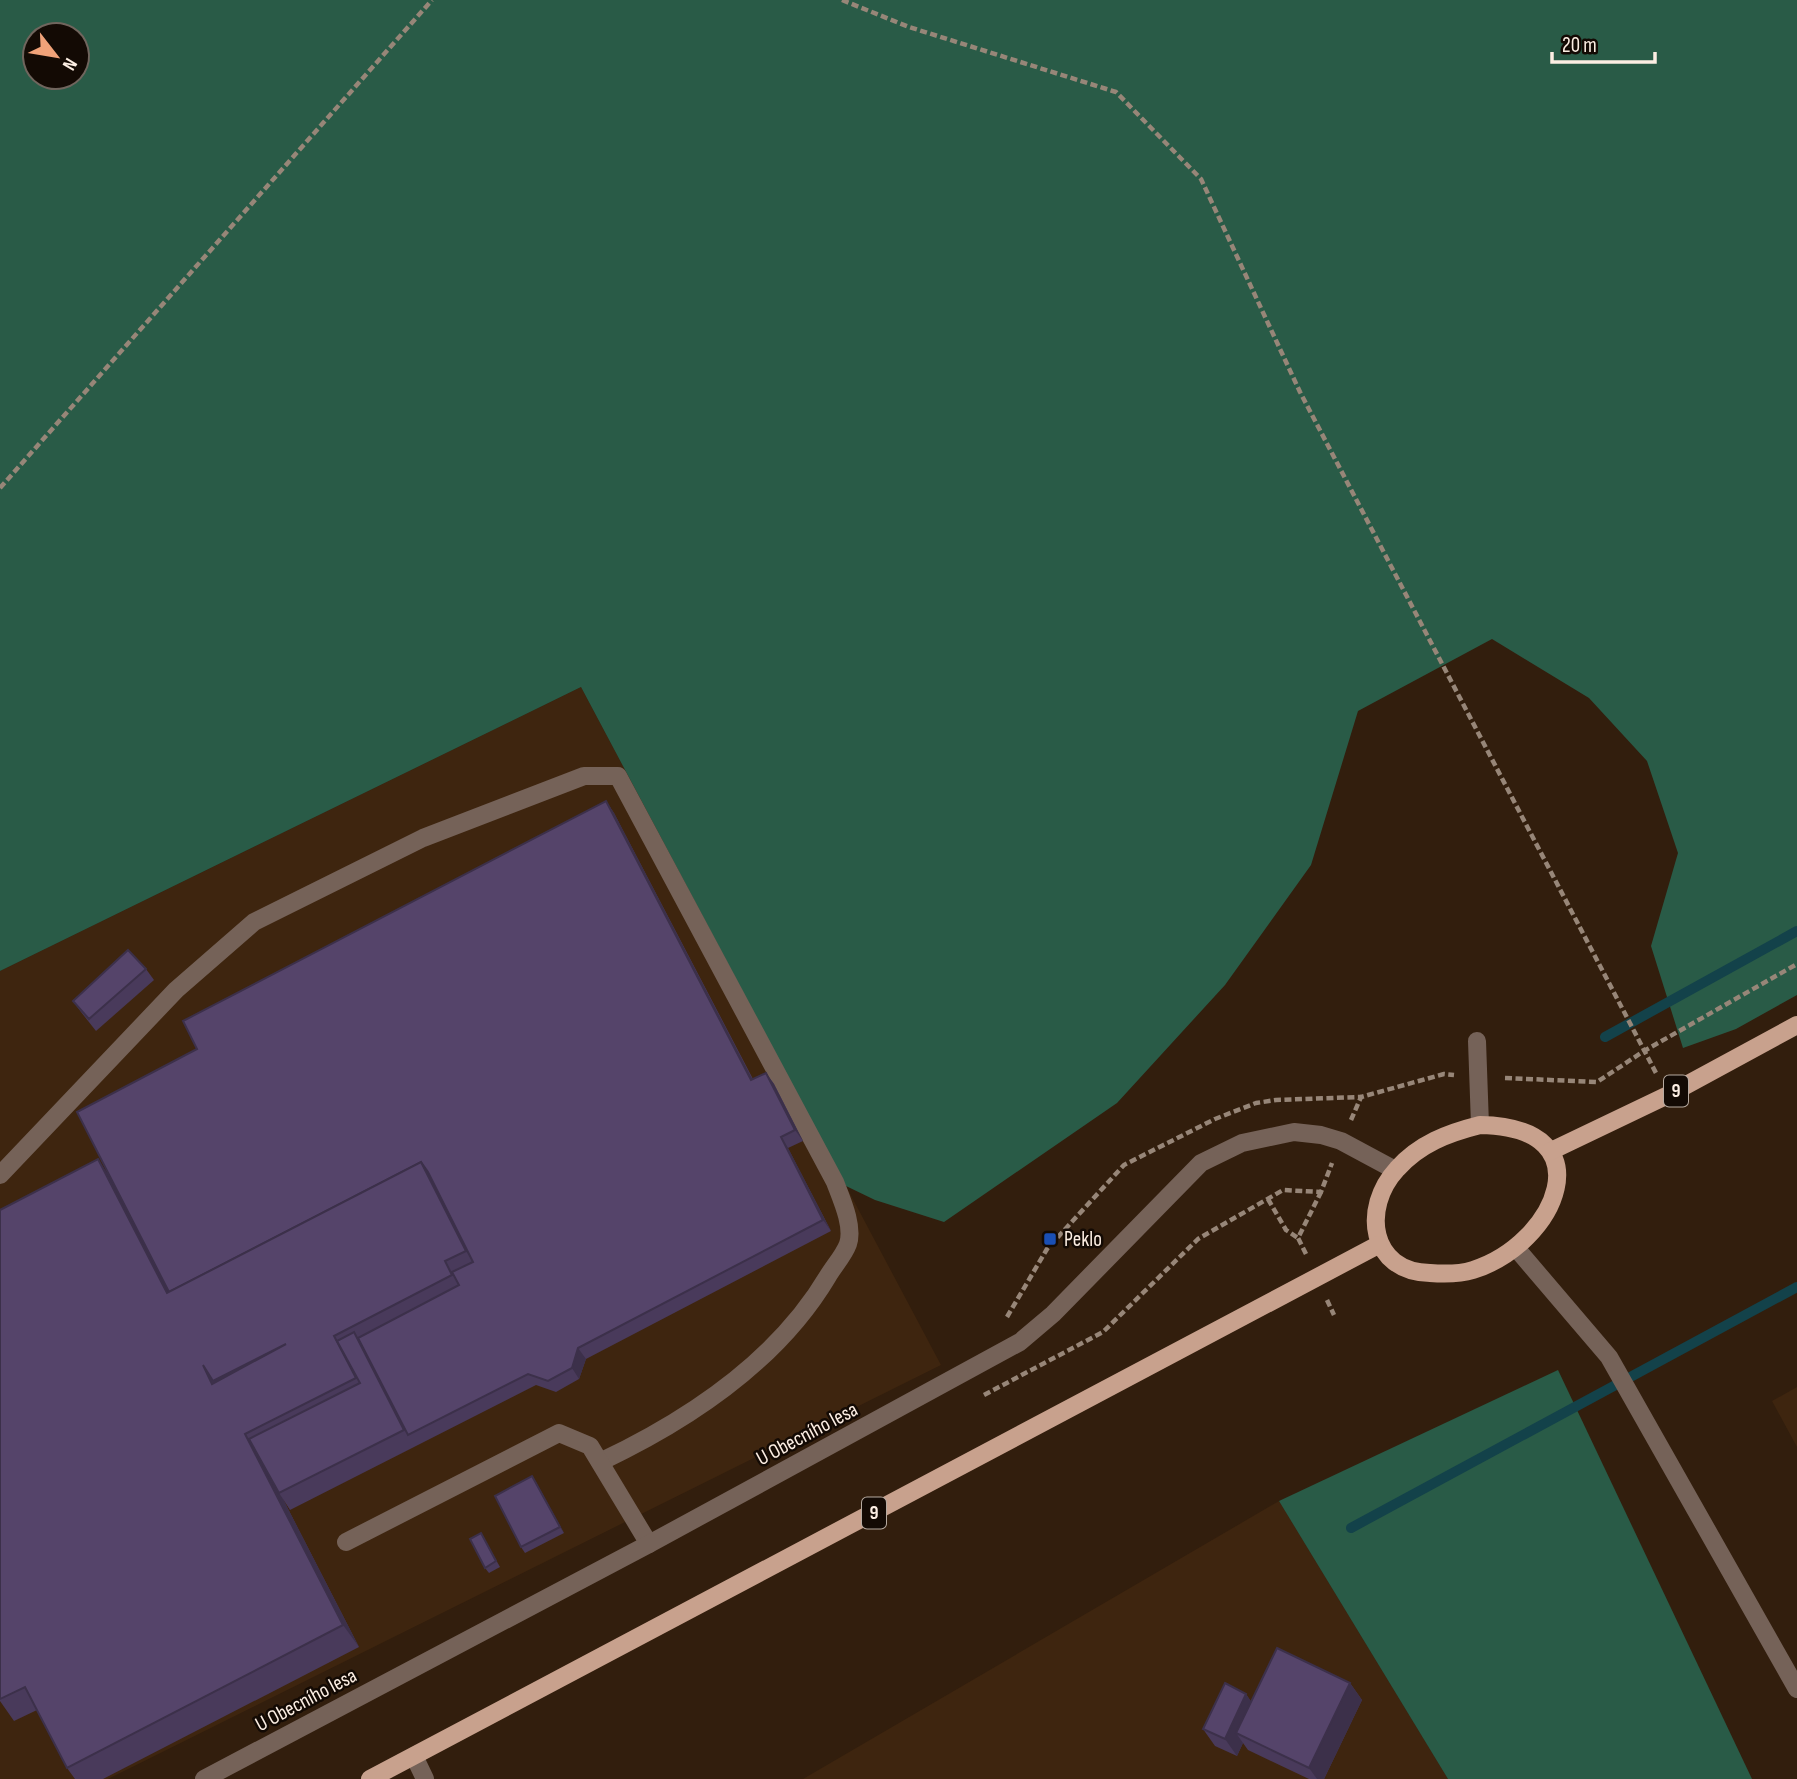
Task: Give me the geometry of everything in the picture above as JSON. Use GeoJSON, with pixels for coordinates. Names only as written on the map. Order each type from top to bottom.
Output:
{"type":"FeatureCollection","features":[{"type":"Feature","properties":{"kind":"main road","name":"9"},"geometry":{"type":"LineString","coordinates":[[1551,1151],[1668,1095],[1797,1025]]}},
{"type":"Feature","properties":{"kind":"main road"},"geometry":{"type":"LineString","coordinates":[[1480,1125],[1520,1129],[1539,1138],[1551,1151],[1557,1169],[1556,1188],[1541,1218],[1516,1248],[1470,1271],[1427,1273],[1409,1270],[1392,1260],[1378,1245],[1374,1222],[1378,1200],[1395,1170],[1417,1150],[1450,1132],[1480,1125]]}},
{"type":"Feature","properties":{"kind":"main road","name":"9"},"geometry":{"type":"LineString","coordinates":[[370,1779],[1378,1245]]}},
{"type":"Feature","properties":{"kind":"street"},"geometry":{"type":"LineString","coordinates":[[0,1175],[176,990],[254,922],[423,838],[584,776],[618,776],[835,1182],[845,1207],[849,1242],[814,1300],[733,1385],[642,1442],[600,1462]]}},
{"type":"Feature","properties":{"kind":"street"},"geometry":{"type":"LineString","coordinates":[[1476,1041],[1480,1125]]}},
{"type":"Feature","properties":{"kind":"street","name":"U Obecního lesa"},"geometry":{"type":"LineString","coordinates":[[204,1779],[649,1544],[1020,1342],[1053,1314],[1201,1163],[1242,1143],[1294,1132],[1341,1141],[1395,1170]]}},
{"type":"Feature","properties":{"kind":"street"},"geometry":{"type":"LineString","coordinates":[[1516,1248],[1609,1357],[1797,1689]]}},
{"type":"Feature","properties":{"kind":"street"},"geometry":{"type":"LineString","coordinates":[[346,1542],[559,1433],[590,1446],[649,1544]]}},
{"type":"Feature","properties":{"kind":"street"},"geometry":{"type":"LineString","coordinates":[[414,1756],[425,1779]]}},
{"type":"Feature","properties":{"kind":"path"},"geometry":{"type":"LineString","coordinates":[[0,488],[432,0]]}},
{"type":"Feature","properties":{"kind":"path"},"geometry":{"type":"LineString","coordinates":[[842,0],[909,27],[1116,92],[1201,179],[1300,392],[1668,1095]]}},
{"type":"Feature","properties":{"kind":"path"},"geometry":{"type":"LineString","coordinates":[[972,1401],[1103,1332],[1198,1239],[1283,1190],[1321,1192],[1361,1097],[1444,1074],[1597,1082],[1644,1051],[1797,964]]}},
{"type":"Feature","properties":{"kind":"path"},"geometry":{"type":"LineString","coordinates":[[1047,1249],[1124,1165]]}},
{"type":"Feature","properties":{"kind":"path"},"geometry":{"type":"LineString","coordinates":[[1268,1199],[1286,1230],[1298,1238]]}},
{"type":"Feature","properties":{"kind":"shaded area"},"geometry":{"type":"Polygon","coordinates":[[[581,687],[941,1365],[108,1779],[0,1779],[0,971],[581,687]]]}},
{"type":"Feature","properties":{"kind":"shaded area"},"geometry":{"type":"Polygon","coordinates":[[[1797,1387],[1797,1447],[1772,1401],[1797,1387]]]}},
{"type":"Feature","properties":{"kind":"shaded area"},"geometry":{"type":"Polygon","coordinates":[[[1279,1501],[1448,1779],[803,1779],[1279,1501]]]}},
{"type":"Feature","properties":{"kind":"green space"},"geometry":{"type":"Polygon","coordinates":[[[0,0],[1797,0],[1797,995],[1736,1029],[1683,1048],[1651,946],[1678,853],[1647,761],[1589,698],[1492,639],[1358,711],[1311,865],[1225,985],[1117,1103],[944,1222],[875,1200],[846,1186],[581,687],[0,971],[0,0]]]}},
{"type":"Feature","properties":{"kind":"green space"},"geometry":{"type":"Polygon","coordinates":[[[1558,1370],[1752,1779],[1448,1779],[1279,1501],[1558,1370]]]}},
{"type":"Feature","properties":{"kind":"building"},"geometry":{"type":"Polygon","coordinates":[[[606,801],[751,1080],[766,1073],[795,1130],[781,1137],[823,1220],[578,1348],[572,1368],[548,1381],[528,1374],[408,1435],[358,1338],[459,1285],[452,1272],[473,1262],[421,1162],[169,1292],[77,1112],[197,1049],[183,1021],[606,801]]]}},
{"type":"Feature","properties":{"kind":"building"},"geometry":{"type":"Polygon","coordinates":[[[128,950],[146,969],[89,1019],[73,1001],[128,950]]]}},
{"type":"Feature","properties":{"kind":"building"},"geometry":{"type":"Polygon","coordinates":[[[98,1159],[167,1293],[421,1162],[466,1251],[445,1261],[452,1275],[334,1336],[356,1378],[245,1434],[343,1625],[67,1768],[25,1687],[0,1699],[0,1210],[98,1159]],[[286,1344],[213,1381],[203,1365],[212,1384],[286,1344]]]}},
{"type":"Feature","properties":{"kind":"building"},"geometry":{"type":"Polygon","coordinates":[[[354,1332],[404,1430],[279,1493],[249,1439],[360,1383],[337,1341],[354,1332]]]}},
{"type":"Feature","properties":{"kind":"building"},"geometry":{"type":"Polygon","coordinates":[[[532,1476],[560,1527],[521,1547],[495,1496],[532,1476]]]}},
{"type":"Feature","properties":{"kind":"building"},"geometry":{"type":"Polygon","coordinates":[[[481,1533],[496,1561],[485,1568],[470,1539],[481,1533]]]}},
{"type":"Feature","properties":{"kind":"building"},"geometry":{"type":"Polygon","coordinates":[[[1277,1648],[1350,1683],[1309,1768],[1236,1733],[1277,1648]]]}},
{"type":"Feature","properties":{"kind":"building"},"geometry":{"type":"Polygon","coordinates":[[[1225,1683],[1246,1694],[1225,1739],[1203,1729],[1225,1683]]]}},
{"type":"Feature","properties":{"kind":"waterway"},"geometry":{"type":"LineString","coordinates":[[1605,1037],[1797,931]]}},
{"type":"Feature","properties":{"kind":"waterway"},"geometry":{"type":"LineString","coordinates":[[1351,1528],[1797,1287]]}},
{"type":"Feature","properties":{"kind":"place","name":"Peklo"},"geometry":{"type":"Point","coordinates":[1050,1239]}}]}
